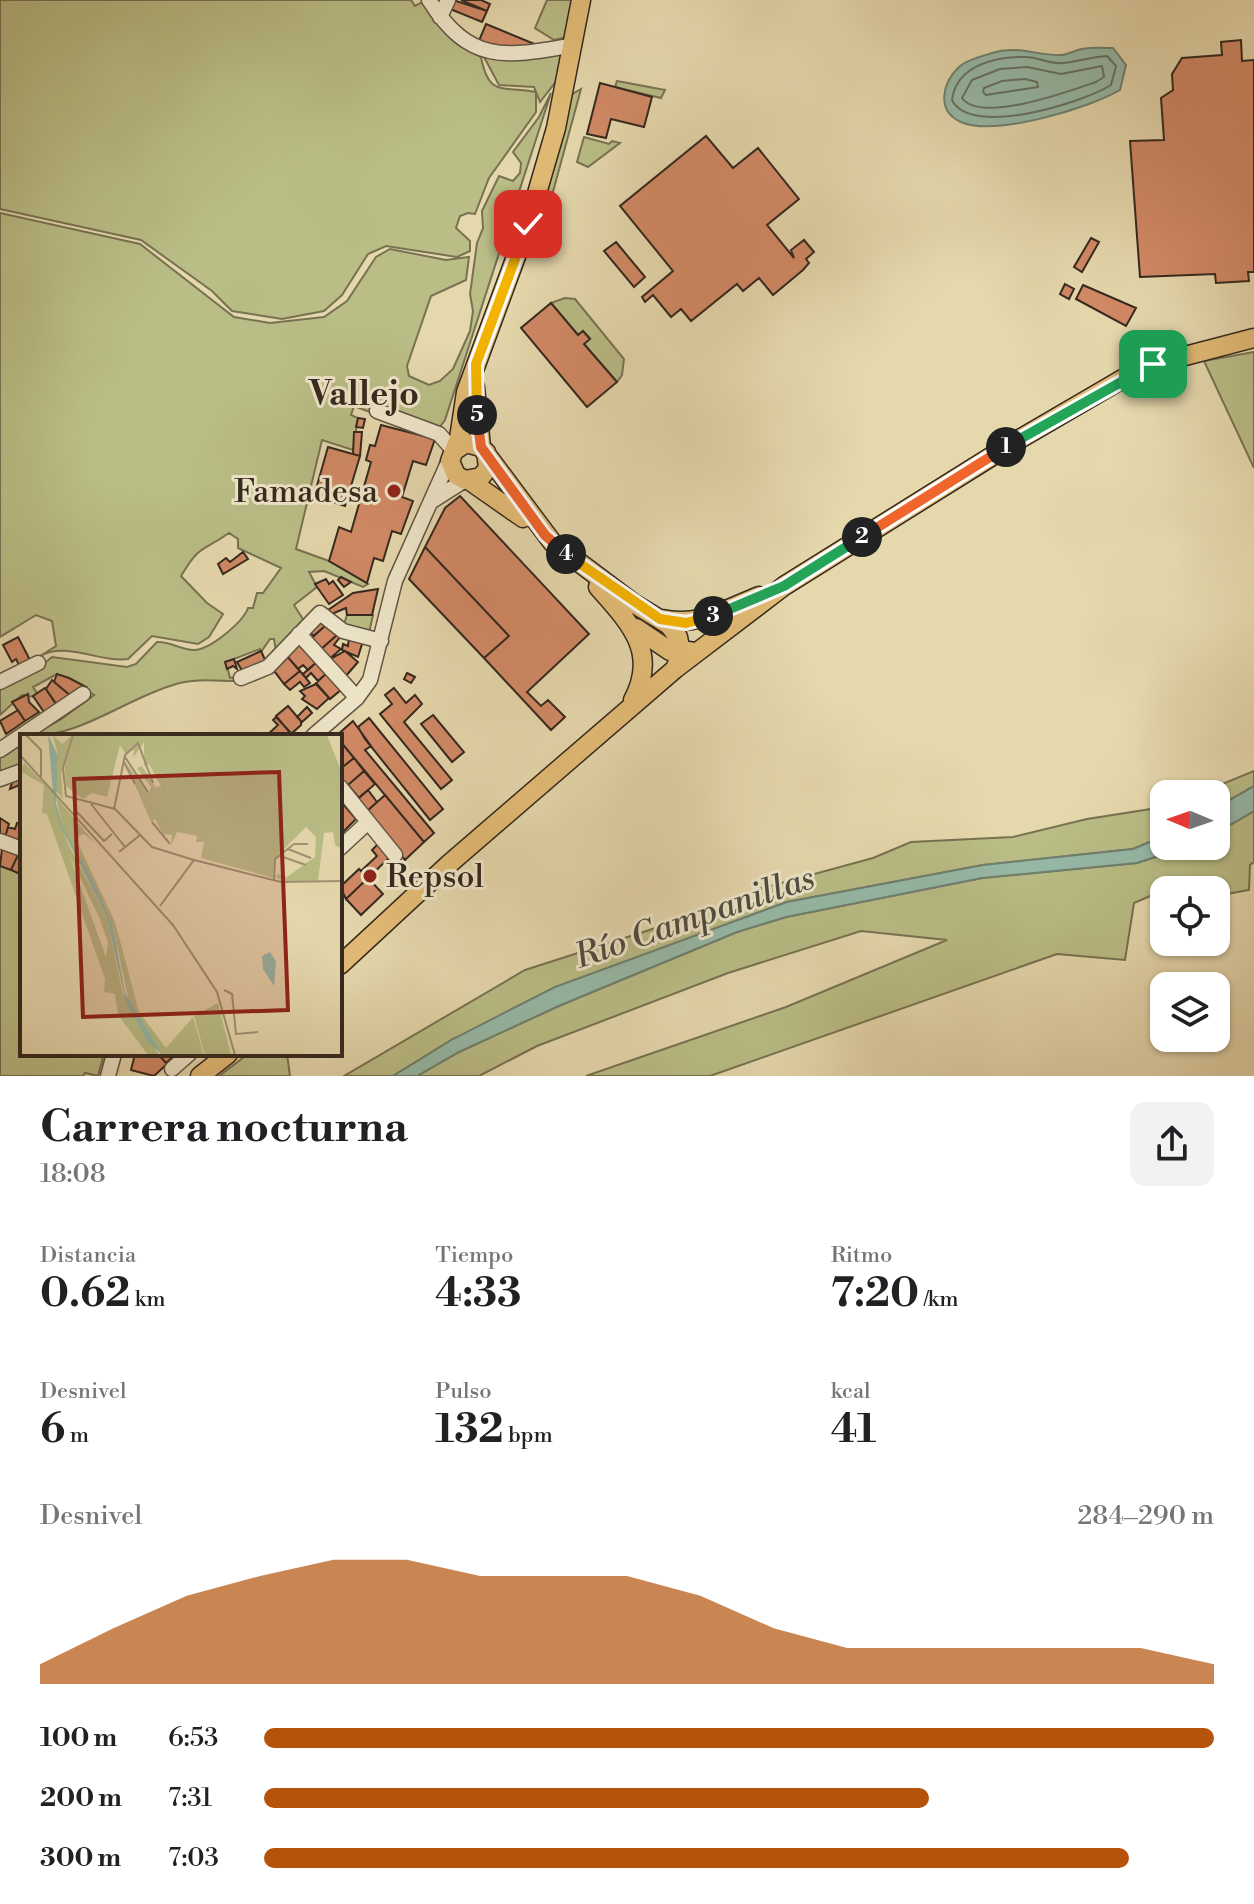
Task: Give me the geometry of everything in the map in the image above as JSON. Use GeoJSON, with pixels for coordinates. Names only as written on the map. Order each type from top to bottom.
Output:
{"type":"FeatureCollection","features":[{"type":"Feature","properties":{"kind":"main road"},"geometry":{"type":"LineString","coordinates":[[581,0],[556,128],[528,224],[466,392],[452,454],[453,471],[545,535],[576,562],[660,619],[678,637],[678,661]]}},
{"type":"Feature","properties":{"kind":"main road"},"geometry":{"type":"LineString","coordinates":[[342,963],[678,661],[701,648],[784,586],[1018,440],[1143,367],[1254,338]]}},
{"type":"Feature","properties":{"kind":"main road"},"geometry":{"type":"LineString","coordinates":[[467,481],[485,473],[489,462],[475,404],[476,364]]}},
{"type":"Feature","properties":{"kind":"main road"},"geometry":{"type":"LineString","coordinates":[[452,454],[466,443],[484,449],[545,535]]}},
{"type":"Feature","properties":{"kind":"main road"},"geometry":{"type":"LineString","coordinates":[[576,562],[624,617],[678,661]]}},
{"type":"Feature","properties":{"kind":"main road"},"geometry":{"type":"LineString","coordinates":[[660,619],[686,623],[714,616],[784,586]]}},
{"type":"Feature","properties":{"kind":"main road"},"geometry":{"type":"LineString","coordinates":[[624,617],[645,657],[641,685],[628,709]]}},
{"type":"Feature","properties":{"kind":"main road"},"geometry":{"type":"LineString","coordinates":[[200,1076],[225,1056]]}},
{"type":"Feature","properties":{"kind":"street"},"geometry":{"type":"LineString","coordinates":[[429,0],[457,37],[483,52],[506,56],[574,45]]}},
{"type":"Feature","properties":{"kind":"street"},"geometry":{"type":"LineString","coordinates":[[440,17],[448,0]]}},
{"type":"Feature","properties":{"kind":"street"},"geometry":{"type":"LineString","coordinates":[[315,734],[357,698],[370,680],[395,581],[452,454],[439,434],[377,411]]}},
{"type":"Feature","properties":{"kind":"street"},"geometry":{"type":"LineString","coordinates":[[431,502],[467,481]]}},
{"type":"Feature","properties":{"kind":"street"},"geometry":{"type":"LineString","coordinates":[[241,678],[268,667],[320,613],[343,631],[381,641]]}},
{"type":"Feature","properties":{"kind":"street"},"geometry":{"type":"LineString","coordinates":[[299,634],[357,698]]}},
{"type":"Feature","properties":{"kind":"street"},"geometry":{"type":"LineString","coordinates":[[0,682],[38,663]]}},
{"type":"Feature","properties":{"kind":"street"},"geometry":{"type":"LineString","coordinates":[[24,734],[83,694]]}},
{"type":"Feature","properties":{"kind":"street"},"geometry":{"type":"LineString","coordinates":[[0,750],[20,737]]}},
{"type":"Feature","properties":{"kind":"street"},"geometry":{"type":"LineString","coordinates":[[0,779],[20,772]]}},
{"type":"Feature","properties":{"kind":"street"},"geometry":{"type":"LineString","coordinates":[[342,790],[395,855]]}},
{"type":"Feature","properties":{"kind":"street"},"geometry":{"type":"LineString","coordinates":[[342,846],[368,822]]}},
{"type":"Feature","properties":{"kind":"street"},"geometry":{"type":"LineString","coordinates":[[0,841],[20,848]]}},
{"type":"Feature","properties":{"kind":"street"},"geometry":{"type":"LineString","coordinates":[[108,1076],[113,1056]]}},
{"type":"Feature","properties":{"kind":"street"},"geometry":{"type":"LineString","coordinates":[[172,1069],[187,1056]]}},
{"type":"Feature","properties":{"kind":"green space"},"geometry":{"type":"Polygon","coordinates":[[[0,0],[411,0],[415,6],[426,0],[457,44],[481,57],[493,85],[536,92],[536,112],[489,178],[475,214],[460,216],[456,228],[470,241],[470,251],[457,257],[386,246],[368,254],[342,295],[324,311],[282,319],[232,311],[212,291],[141,240],[0,209],[0,0]]]}},
{"type":"Feature","properties":{"kind":"green space"},"geometry":{"type":"Polygon","coordinates":[[[547,0],[574,0],[567,37],[554,40],[535,28],[547,0]]]}},
{"type":"Feature","properties":{"kind":"green space"},"geometry":{"type":"Polygon","coordinates":[[[558,53],[565,61],[561,75],[540,102],[534,87],[499,85],[484,57],[526,58],[558,53]]]}},
{"type":"Feature","properties":{"kind":"green space"},"geometry":{"type":"Polygon","coordinates":[[[617,81],[665,90],[661,98],[615,87],[617,81]]]}},
{"type":"Feature","properties":{"kind":"green space"},"geometry":{"type":"Polygon","coordinates":[[[581,89],[545,221],[537,211],[569,96],[581,89]]]}},
{"type":"Feature","properties":{"kind":"green space"},"geometry":{"type":"Polygon","coordinates":[[[551,93],[445,420],[439,428],[385,406],[374,396],[369,400],[370,412],[354,406],[351,415],[358,418],[353,450],[322,440],[296,549],[329,561],[368,584],[363,587],[324,571],[309,572],[317,587],[294,605],[306,624],[276,651],[274,639],[270,639],[261,652],[260,649],[226,662],[230,678],[237,677],[238,681],[183,682],[86,724],[49,734],[34,734],[60,720],[94,695],[57,674],[33,687],[37,693],[34,697],[22,695],[0,715],[0,685],[35,671],[52,657],[127,667],[136,664],[157,642],[185,649],[201,649],[233,627],[248,608],[253,608],[257,593],[263,593],[281,568],[238,548],[238,539],[229,533],[197,553],[181,576],[207,603],[223,614],[209,637],[198,644],[152,636],[128,659],[72,651],[50,652],[40,656],[56,646],[52,621],[36,615],[0,637],[0,213],[140,244],[234,317],[270,323],[324,317],[347,301],[376,257],[390,249],[446,260],[469,257],[466,280],[431,296],[407,366],[409,376],[429,385],[440,381],[453,369],[470,331],[473,311],[470,294],[477,243],[483,228],[482,211],[499,176],[513,181],[520,173],[521,163],[513,152],[539,117],[551,93]]]}},
{"type":"Feature","properties":{"kind":"green space"},"geometry":{"type":"Polygon","coordinates":[[[584,137],[609,144],[612,141],[620,143],[588,167],[577,162],[584,137]]]}},
{"type":"Feature","properties":{"kind":"green space"},"geometry":{"type":"Polygon","coordinates":[[[565,298],[575,299],[624,359],[622,375],[617,382],[584,344],[590,338],[583,331],[578,335],[551,303],[565,298]]]}},
{"type":"Feature","properties":{"kind":"green space"},"geometry":{"type":"Polygon","coordinates":[[[1254,352],[1254,468],[1204,361],[1254,352]]]}},
{"type":"Feature","properties":{"kind":"green space"},"geometry":{"type":"Polygon","coordinates":[[[347,615],[373,615],[369,633],[343,627],[347,615]]]}},
{"type":"Feature","properties":{"kind":"green space"},"geometry":{"type":"Polygon","coordinates":[[[20,742],[20,766],[0,776],[0,754],[20,742]]]}},
{"type":"Feature","properties":{"kind":"green space"},"geometry":{"type":"Polygon","coordinates":[[[1254,771],[1254,786],[1230,800],[1230,781],[1254,771]]]}},
{"type":"Feature","properties":{"kind":"green space"},"geometry":{"type":"Polygon","coordinates":[[[1150,809],[1150,842],[1133,849],[983,865],[787,902],[673,945],[453,1039],[393,1076],[344,1076],[525,970],[724,906],[759,889],[873,858],[911,842],[1013,837],[1087,819],[1150,809]]]}},
{"type":"Feature","properties":{"kind":"green space"},"geometry":{"type":"Polygon","coordinates":[[[1254,811],[1254,862],[1250,865],[1249,890],[1230,893],[1230,876],[1150,876],[1150,896],[1134,903],[1125,960],[1057,954],[710,1076],[586,1076],[786,1007],[947,940],[861,931],[728,973],[537,1046],[479,1076],[417,1076],[459,1052],[561,1005],[737,932],[786,917],[982,878],[1137,863],[1150,859],[1230,860],[1230,825],[1254,811]]]}},
{"type":"Feature","properties":{"kind":"green space"},"geometry":{"type":"Polygon","coordinates":[[[0,866],[20,873],[20,1056],[103,1056],[98,1076],[85,1073],[83,1076],[0,1076],[0,866]]]}},
{"type":"Feature","properties":{"kind":"green space"},"geometry":{"type":"Polygon","coordinates":[[[245,1056],[287,1056],[290,1076],[219,1076],[245,1056]]]}},
{"type":"Feature","properties":{"kind":"water"},"geometry":{"type":"Polygon","coordinates":[[[1086,48],[1113,48],[1126,65],[1120,90],[1087,105],[1018,123],[976,126],[953,117],[945,104],[944,96],[953,74],[962,65],[979,57],[1009,50],[1062,55],[1086,48]]]}},
{"type":"Feature","properties":{"kind":"water"},"geometry":{"type":"Polygon","coordinates":[[[1254,786],[1254,811],[1230,825],[1230,800],[1254,786]]]}},
{"type":"Feature","properties":{"kind":"water"},"geometry":{"type":"Polygon","coordinates":[[[1150,842],[1150,859],[1137,863],[982,878],[786,917],[737,932],[561,1005],[459,1052],[417,1076],[393,1076],[453,1039],[555,987],[787,902],[983,865],[1133,849],[1150,842]]]}},
{"type":"Feature","properties":{"kind":"building"},"geometry":{"type":"Polygon","coordinates":[[[453,0],[487,11],[482,22],[450,9],[453,0]]]}},
{"type":"Feature","properties":{"kind":"building"},"geometry":{"type":"Polygon","coordinates":[[[461,0],[481,0],[490,4],[487,11],[461,0]]]}},
{"type":"Feature","properties":{"kind":"building"},"geometry":{"type":"Polygon","coordinates":[[[486,24],[537,45],[517,50],[478,43],[486,24]]]}},
{"type":"Feature","properties":{"kind":"building"},"geometry":{"type":"Polygon","coordinates":[[[1241,40],[1242,61],[1254,60],[1254,272],[1248,272],[1249,281],[1216,283],[1215,274],[1140,277],[1130,141],[1164,140],[1161,98],[1173,90],[1172,74],[1182,58],[1222,55],[1221,42],[1241,40]]]}},
{"type":"Feature","properties":{"kind":"building"},"geometry":{"type":"Polygon","coordinates":[[[600,83],[652,97],[644,127],[611,119],[606,138],[587,134],[600,83]]]}},
{"type":"Feature","properties":{"kind":"building"},"geometry":{"type":"Polygon","coordinates":[[[706,136],[733,168],[758,148],[799,199],[767,225],[794,258],[791,250],[804,240],[814,252],[806,259],[809,263],[803,270],[773,295],[759,278],[743,291],[737,284],[691,321],[681,309],[671,317],[653,295],[645,302],[642,297],[673,271],[620,206],[706,136]]]}},
{"type":"Feature","properties":{"kind":"building"},"geometry":{"type":"Polygon","coordinates":[[[1091,238],[1099,242],[1082,272],[1074,267],[1091,238]]]}},
{"type":"Feature","properties":{"kind":"building"},"geometry":{"type":"Polygon","coordinates":[[[616,242],[645,277],[634,287],[604,251],[616,242]]]}},
{"type":"Feature","properties":{"kind":"building"},"geometry":{"type":"Polygon","coordinates":[[[1065,284],[1074,289],[1069,299],[1060,294],[1065,284]]]}},
{"type":"Feature","properties":{"kind":"building"},"geometry":{"type":"Polygon","coordinates":[[[1083,285],[1136,308],[1126,326],[1076,299],[1083,285]]]}},
{"type":"Feature","properties":{"kind":"building"},"geometry":{"type":"Polygon","coordinates":[[[551,303],[578,335],[583,331],[590,339],[584,344],[617,382],[587,407],[521,328],[551,303]]]}},
{"type":"Feature","properties":{"kind":"building"},"geometry":{"type":"Polygon","coordinates":[[[358,418],[365,419],[363,428],[356,427],[358,418]]]}},
{"type":"Feature","properties":{"kind":"building"},"geometry":{"type":"Polygon","coordinates":[[[381,425],[435,439],[426,465],[413,461],[402,497],[413,501],[401,534],[392,531],[383,561],[374,558],[367,583],[329,561],[339,527],[351,532],[371,462],[366,460],[370,445],[375,446],[381,425]]]}},
{"type":"Feature","properties":{"kind":"building"},"geometry":{"type":"Polygon","coordinates":[[[354,432],[362,432],[360,456],[353,454],[354,432]]]}},
{"type":"Feature","properties":{"kind":"building"},"geometry":{"type":"Polygon","coordinates":[[[328,447],[360,456],[345,506],[314,496],[328,447]]]}},
{"type":"Feature","properties":{"kind":"building"},"geometry":{"type":"Polygon","coordinates":[[[460,496],[589,634],[527,692],[541,706],[548,700],[565,717],[551,730],[484,658],[509,636],[425,547],[445,508],[460,496]]]}},
{"type":"Feature","properties":{"kind":"building"},"geometry":{"type":"Polygon","coordinates":[[[425,547],[509,636],[484,658],[409,579],[425,547]]]}},
{"type":"Feature","properties":{"kind":"building"},"geometry":{"type":"Polygon","coordinates":[[[243,552],[248,559],[223,574],[218,564],[226,558],[230,562],[243,552]]]}},
{"type":"Feature","properties":{"kind":"building"},"geometry":{"type":"Polygon","coordinates":[[[341,577],[351,582],[344,587],[338,580],[341,577]]]}},
{"type":"Feature","properties":{"kind":"building"},"geometry":{"type":"Polygon","coordinates":[[[326,579],[329,584],[333,581],[343,595],[329,604],[315,584],[326,579]]]}},
{"type":"Feature","properties":{"kind":"building"},"geometry":{"type":"Polygon","coordinates":[[[378,589],[372,615],[347,615],[346,608],[327,616],[325,612],[353,593],[378,589]]]}},
{"type":"Feature","properties":{"kind":"building"},"geometry":{"type":"Polygon","coordinates":[[[318,618],[326,625],[314,636],[307,630],[318,618]]]}},
{"type":"Feature","properties":{"kind":"building"},"geometry":{"type":"Polygon","coordinates":[[[326,625],[338,634],[319,651],[309,640],[326,625]]]}},
{"type":"Feature","properties":{"kind":"building"},"geometry":{"type":"Polygon","coordinates":[[[338,634],[340,637],[334,645],[341,649],[327,661],[319,651],[338,634]]]}},
{"type":"Feature","properties":{"kind":"building"},"geometry":{"type":"Polygon","coordinates":[[[18,637],[31,662],[20,667],[16,659],[12,662],[3,645],[18,637]]]}},
{"type":"Feature","properties":{"kind":"building"},"geometry":{"type":"Polygon","coordinates":[[[349,637],[363,641],[358,657],[342,650],[343,644],[348,646],[349,637]]]}},
{"type":"Feature","properties":{"kind":"building"},"geometry":{"type":"Polygon","coordinates":[[[302,642],[318,661],[308,670],[303,665],[298,669],[286,655],[302,642]]]}},
{"type":"Feature","properties":{"kind":"building"},"geometry":{"type":"Polygon","coordinates":[[[261,651],[267,664],[244,674],[237,662],[261,651]]]}},
{"type":"Feature","properties":{"kind":"building"},"geometry":{"type":"Polygon","coordinates":[[[345,651],[358,662],[345,677],[327,661],[345,651]]]}},
{"type":"Feature","properties":{"kind":"building"},"geometry":{"type":"Polygon","coordinates":[[[286,655],[300,671],[284,684],[272,668],[286,655]]]}},
{"type":"Feature","properties":{"kind":"building"},"geometry":{"type":"Polygon","coordinates":[[[234,659],[237,669],[233,666],[227,669],[225,662],[234,659]]]}},
{"type":"Feature","properties":{"kind":"building"},"geometry":{"type":"Polygon","coordinates":[[[318,661],[328,672],[318,681],[311,673],[306,678],[303,674],[318,661]]]}},
{"type":"Feature","properties":{"kind":"building"},"geometry":{"type":"Polygon","coordinates":[[[300,671],[310,683],[304,687],[300,682],[290,690],[284,684],[300,671]]]}},
{"type":"Feature","properties":{"kind":"building"},"geometry":{"type":"Polygon","coordinates":[[[328,672],[342,689],[330,699],[316,683],[328,672]]]}},
{"type":"Feature","properties":{"kind":"building"},"geometry":{"type":"Polygon","coordinates":[[[407,673],[415,677],[411,683],[404,679],[407,673]]]}},
{"type":"Feature","properties":{"kind":"building"},"geometry":{"type":"Polygon","coordinates":[[[57,674],[86,687],[72,697],[54,682],[57,674]]]}},
{"type":"Feature","properties":{"kind":"building"},"geometry":{"type":"Polygon","coordinates":[[[52,680],[72,697],[59,708],[46,689],[52,680]]]}},
{"type":"Feature","properties":{"kind":"building"},"geometry":{"type":"Polygon","coordinates":[[[316,684],[329,698],[317,709],[302,699],[305,696],[300,691],[316,684]]]}},
{"type":"Feature","properties":{"kind":"building"},"geometry":{"type":"Polygon","coordinates":[[[45,688],[58,707],[46,715],[33,696],[45,688]]]}},
{"type":"Feature","properties":{"kind":"building"},"geometry":{"type":"Polygon","coordinates":[[[394,688],[406,703],[415,695],[422,704],[404,722],[452,780],[441,789],[380,714],[392,704],[385,695],[394,688]]]}},
{"type":"Feature","properties":{"kind":"building"},"geometry":{"type":"Polygon","coordinates":[[[28,694],[29,702],[39,712],[25,721],[12,702],[28,694]]]}},
{"type":"Feature","properties":{"kind":"building"},"geometry":{"type":"Polygon","coordinates":[[[288,706],[301,721],[301,725],[291,734],[276,716],[288,706]]]}},
{"type":"Feature","properties":{"kind":"building"},"geometry":{"type":"Polygon","coordinates":[[[307,707],[312,713],[302,722],[297,717],[307,707]]]}},
{"type":"Feature","properties":{"kind":"building"},"geometry":{"type":"Polygon","coordinates":[[[18,710],[25,721],[6,734],[0,721],[18,710]]]}},
{"type":"Feature","properties":{"kind":"building"},"geometry":{"type":"Polygon","coordinates":[[[433,715],[464,752],[452,762],[421,724],[433,715]]]}},
{"type":"Feature","properties":{"kind":"building"},"geometry":{"type":"Polygon","coordinates":[[[276,717],[291,733],[268,734],[278,725],[273,720],[276,717]]]}},
{"type":"Feature","properties":{"kind":"building"},"geometry":{"type":"Polygon","coordinates":[[[369,718],[443,809],[430,820],[365,739],[358,727],[369,718]]]}},
{"type":"Feature","properties":{"kind":"building"},"geometry":{"type":"Polygon","coordinates":[[[353,721],[371,746],[365,750],[434,833],[424,842],[342,743],[342,734],[338,734],[353,721]]]}},
{"type":"Feature","properties":{"kind":"building"},"geometry":{"type":"Polygon","coordinates":[[[342,743],[354,758],[342,767],[342,743]]]}},
{"type":"Feature","properties":{"kind":"building"},"geometry":{"type":"Polygon","coordinates":[[[354,758],[364,771],[348,785],[342,781],[342,767],[354,758]]]}},
{"type":"Feature","properties":{"kind":"building"},"geometry":{"type":"Polygon","coordinates":[[[364,771],[375,784],[359,798],[348,785],[364,771]]]}},
{"type":"Feature","properties":{"kind":"building"},"geometry":{"type":"Polygon","coordinates":[[[20,775],[20,785],[10,789],[13,780],[20,775]]]}},
{"type":"Feature","properties":{"kind":"building"},"geometry":{"type":"Polygon","coordinates":[[[368,790],[377,802],[366,812],[356,800],[368,790]]]}},
{"type":"Feature","properties":{"kind":"building"},"geometry":{"type":"Polygon","coordinates":[[[385,795],[424,842],[405,860],[366,812],[385,795]]]}},
{"type":"Feature","properties":{"kind":"building"},"geometry":{"type":"Polygon","coordinates":[[[342,805],[356,819],[343,832],[342,824],[342,805]]]}},
{"type":"Feature","properties":{"kind":"building"},"geometry":{"type":"Polygon","coordinates":[[[0,818],[9,824],[5,837],[0,835],[0,818]]]}},
{"type":"Feature","properties":{"kind":"building"},"geometry":{"type":"Polygon","coordinates":[[[17,823],[20,824],[18,841],[5,837],[8,827],[15,829],[17,823]]]}},
{"type":"Feature","properties":{"kind":"building"},"geometry":{"type":"Polygon","coordinates":[[[379,843],[390,857],[369,877],[362,870],[377,856],[372,850],[379,843]]]}},
{"type":"Feature","properties":{"kind":"building"},"geometry":{"type":"Polygon","coordinates":[[[2,849],[18,855],[11,870],[0,866],[2,849]]]}},
{"type":"Feature","properties":{"kind":"building"},"geometry":{"type":"Polygon","coordinates":[[[18,855],[20,856],[20,871],[11,870],[18,855]]]}},
{"type":"Feature","properties":{"kind":"building"},"geometry":{"type":"Polygon","coordinates":[[[359,869],[368,878],[346,899],[342,885],[359,869]]]}},
{"type":"Feature","properties":{"kind":"building"},"geometry":{"type":"Polygon","coordinates":[[[368,878],[383,894],[361,915],[346,899],[368,878]]]}},
{"type":"Feature","properties":{"kind":"building"},"geometry":{"type":"Polygon","coordinates":[[[134,1056],[160,1056],[167,1064],[154,1076],[131,1070],[134,1056]]]}},
{"type":"Feature","properties":{"kind":"building"},"geometry":{"type":"Polygon","coordinates":[[[160,1056],[174,1056],[166,1063],[160,1056]]]}},
{"type":"Feature","properties":{"kind":"place","name":"Famadesa"},"geometry":{"type":"Point","coordinates":[394,491]}},
{"type":"Feature","properties":{"kind":"place","name":"Repsol"},"geometry":{"type":"Point","coordinates":[370,876]}},
{"type":"Feature","properties":{"kind":"district","name":"Vallejo"},"geometry":{"type":"Point","coordinates":[364,393]}},
{"type":"Feature","properties":{"kind":"route"},"geometry":{"type":"LineString","coordinates":[[528,224],[476,364],[475,404],[481,447],[552,542],[633,603],[660,619],[686,623],[714,616],[784,586],[1018,440],[1153,364]]}},
{"type":"Feature","properties":{"kind":"water label","name":"Río Campanillas"},"geometry":{"type":"Point","coordinates":[694,916]}}]}
